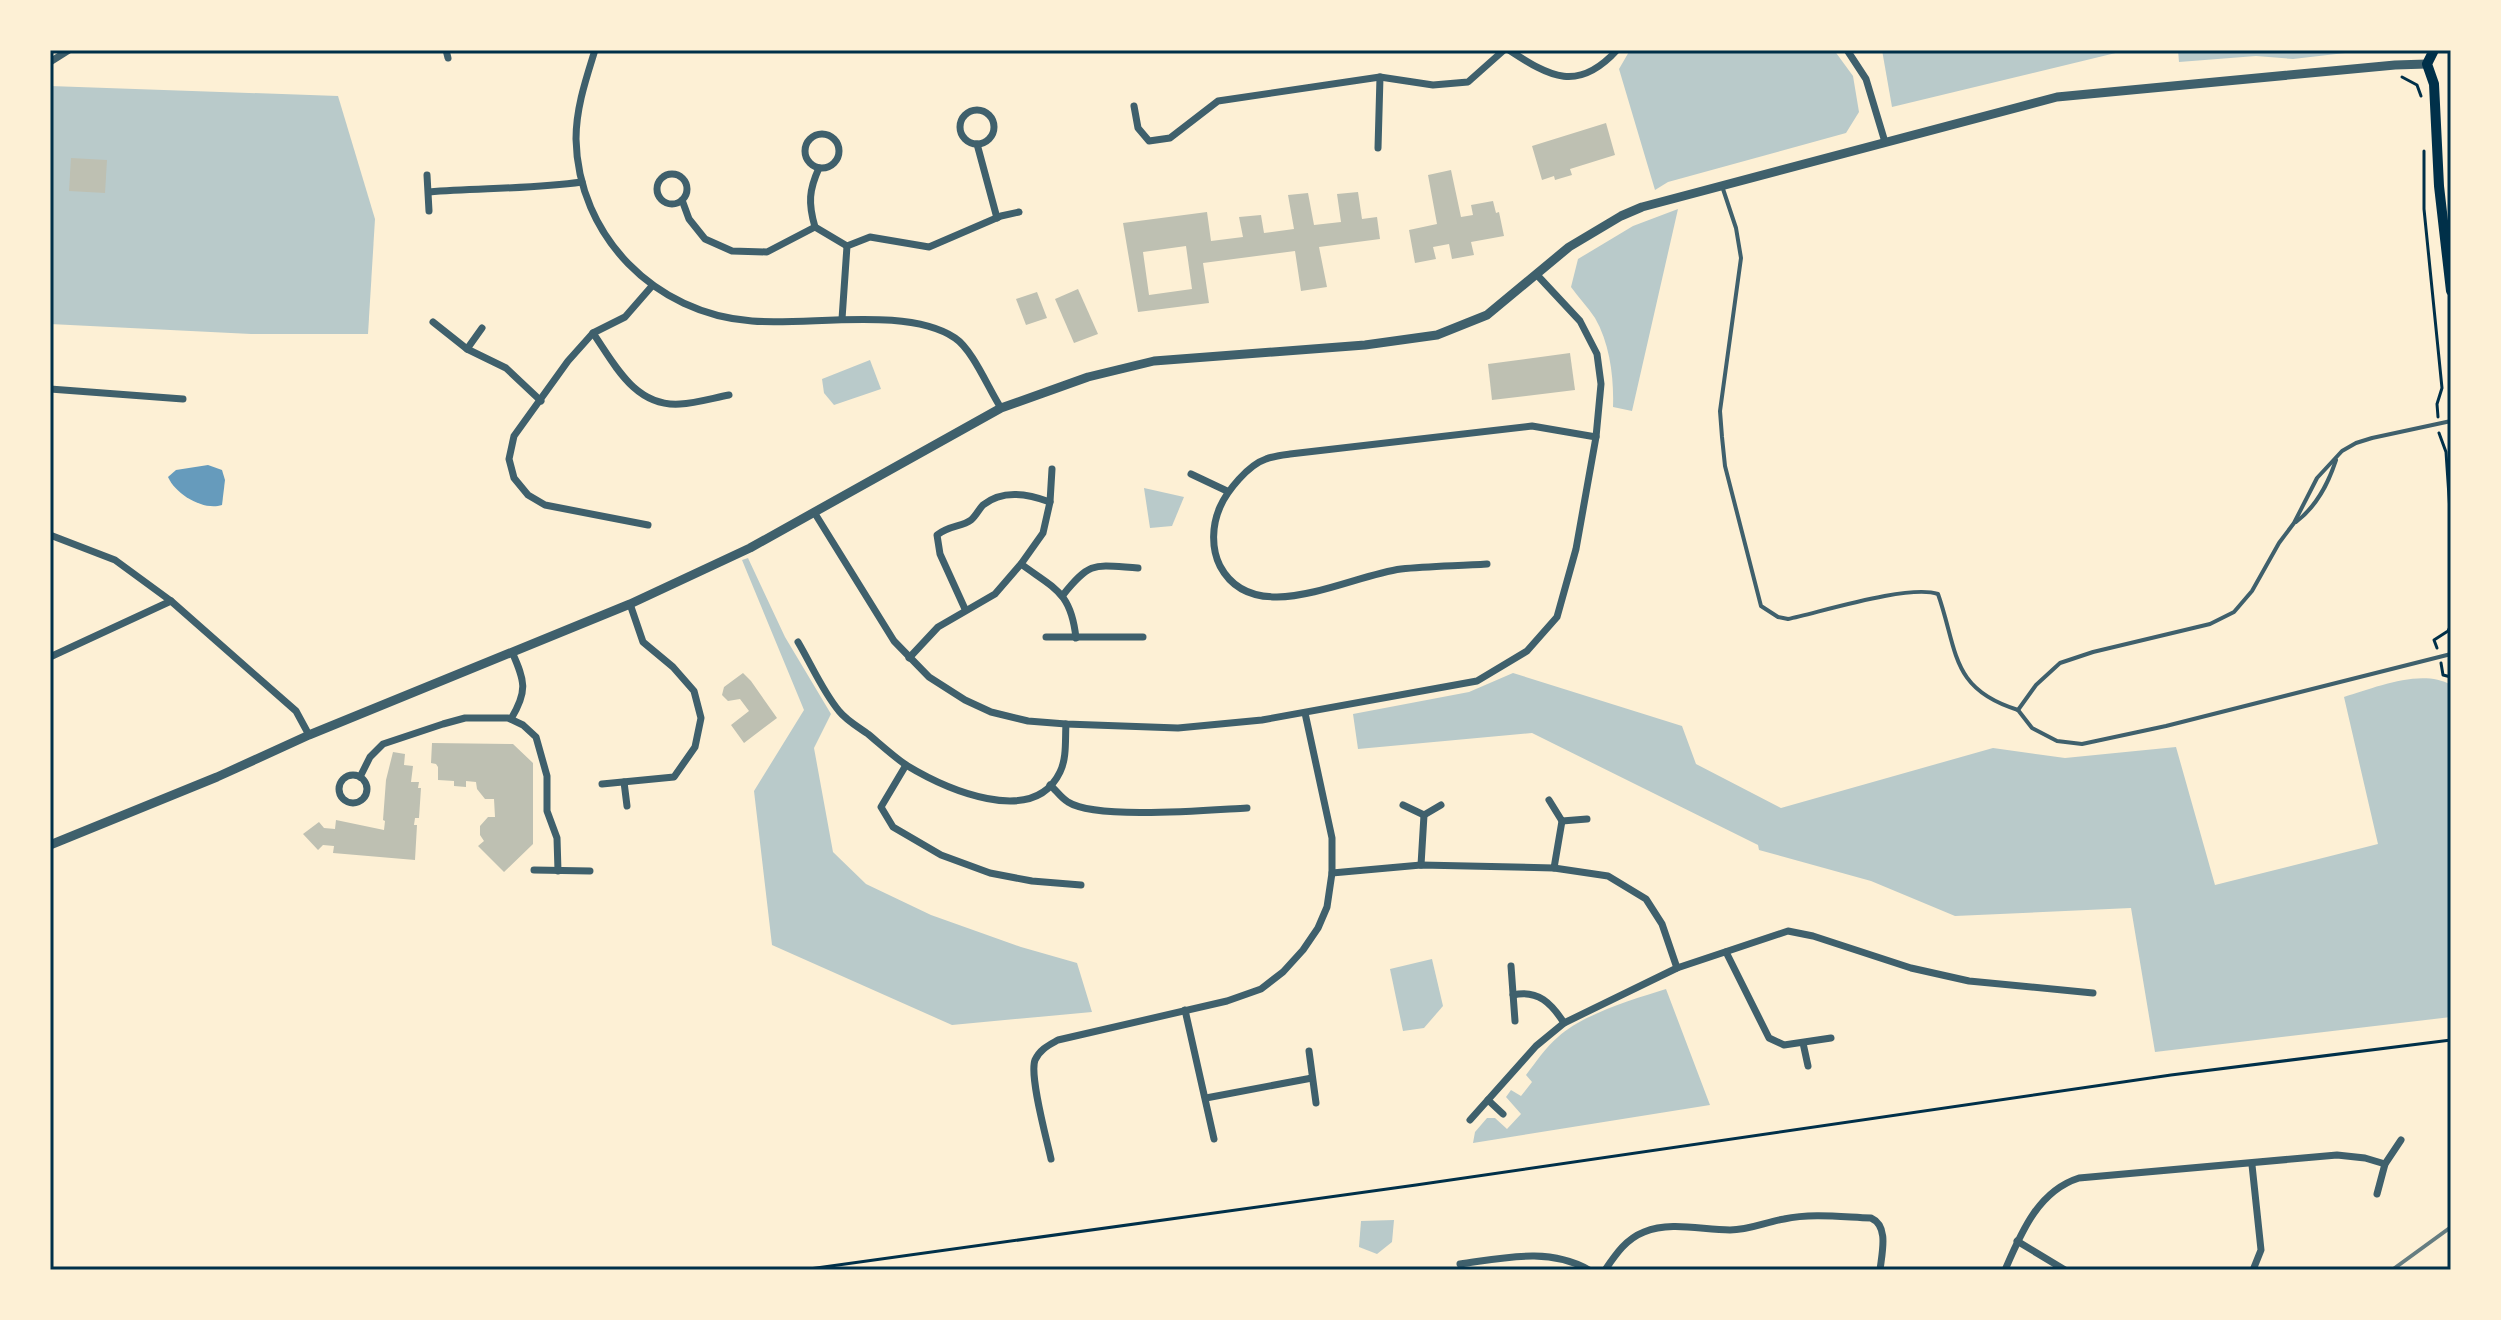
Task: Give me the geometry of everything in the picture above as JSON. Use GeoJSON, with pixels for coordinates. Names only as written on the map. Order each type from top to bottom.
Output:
{"type":"FeatureCollection","features":[{"type":"Feature","properties":{"kind":"main road"},"geometry":{"type":"LineString","coordinates":[[2434,50],[2427,64],[2434,84],[2439,186],[2451,291]]}},
{"type":"Feature","properties":{"kind":"street"},"geometry":{"type":"LineString","coordinates":[[50,62],[69,50]]}},
{"type":"Feature","properties":{"kind":"street"},"geometry":{"type":"LineString","coordinates":[[595,50],[577,115],[576,141],[582,182],[606,241],[652,286],[700,310],[748,321],[891,320],[933,328],[956,338],[1001,408]]}},
{"type":"Feature","properties":{"kind":"street"},"geometry":{"type":"LineString","coordinates":[[1134,106],[1138,128],[1149,141],[1170,138],[1218,101],[1380,77],[1433,85],[1468,82],[1506,50],[1557,77],[1581,74],[1602,65],[1617,50]]}},
{"type":"Feature","properties":{"kind":"street"},"geometry":{"type":"LineString","coordinates":[[1847,50],[1866,79],[1885,142]]}},
{"type":"Feature","properties":{"kind":"street"},"geometry":{"type":"LineString","coordinates":[[50,845],[630,604],[750,548],[1001,408],[1088,377],[1154,361],[1365,345],[1437,335],[1487,315],[1538,276],[1569,247],[1642,207],[2057,97],[2427,64]]}},
{"type":"Feature","properties":{"kind":"street"},"geometry":{"type":"LineString","coordinates":[[1378,148],[1380,77]]}},
{"type":"Feature","properties":{"kind":"street"},"geometry":{"type":"LineString","coordinates":[[980,110],[991,118],[993,132],[986,141],[977,144],[964,138],[960,125],[968,113],[980,110]]}},
{"type":"Feature","properties":{"kind":"street"},"geometry":{"type":"LineString","coordinates":[[828,135],[836,141],[839,153],[832,165],[819,168],[810,163],[805,149],[812,137],[828,135]]}},
{"type":"Feature","properties":{"kind":"street"},"geometry":{"type":"LineString","coordinates":[[977,144],[997,218]]}},
{"type":"Feature","properties":{"kind":"street"},"geometry":{"type":"LineString","coordinates":[[819,168],[811,184],[808,204],[815,227],[847,246]]}},
{"type":"Feature","properties":{"kind":"street"},"geometry":{"type":"LineString","coordinates":[[673,174],[683,179],[687,193],[682,200],[672,205],[663,202],[656,191],[661,178],[673,174]]}},
{"type":"Feature","properties":{"kind":"street"},"geometry":{"type":"LineString","coordinates":[[427,175],[429,211]]}},
{"type":"Feature","properties":{"kind":"street"},"geometry":{"type":"LineString","coordinates":[[429,192],[498,187],[537,188],[582,182]]}},
{"type":"Feature","properties":{"kind":"street"},"geometry":{"type":"LineString","coordinates":[[682,200],[689,219],[705,239],[732,251],[767,252],[815,227]]}},
{"type":"Feature","properties":{"kind":"street"},"geometry":{"type":"LineString","coordinates":[[847,246],[870,237],[929,247],[1019,212]]}},
{"type":"Feature","properties":{"kind":"street"},"geometry":{"type":"LineString","coordinates":[[842,319],[847,246]]}},
{"type":"Feature","properties":{"kind":"street"},"geometry":{"type":"LineString","coordinates":[[814,512],[894,641],[909,658],[929,677],[991,712],[1028,721],[1178,728],[1262,720],[1477,681],[1527,651],[1557,617],[1576,549],[1596,437],[1601,384],[1597,354],[1580,321],[1538,276]]}},
{"type":"Feature","properties":{"kind":"street"},"geometry":{"type":"LineString","coordinates":[[648,525],[545,505],[528,495],[514,478],[509,459],[514,436],[568,361],[593,333],[625,317],[652,286]]}},
{"type":"Feature","properties":{"kind":"street"},"geometry":{"type":"LineString","coordinates":[[433,322],[467,349],[506,368],[541,401]]}},
{"type":"Feature","properties":{"kind":"street"},"geometry":{"type":"LineString","coordinates":[[467,349],[482,328]]}},
{"type":"Feature","properties":{"kind":"street"},"geometry":{"type":"LineString","coordinates":[[593,333],[626,381],[645,398],[678,404],[729,395]]}},
{"type":"Feature","properties":{"kind":"street"},"geometry":{"type":"LineString","coordinates":[[50,389],[183,399]]}},
{"type":"Feature","properties":{"kind":"street"},"geometry":{"type":"LineString","coordinates":[[1487,564],[1400,570],[1265,599],[1235,585],[1225,574],[1216,558],[1213,533],[1217,513],[1227,491],[1263,460],[1290,454],[1532,426],[1596,437]]}},
{"type":"Feature","properties":{"kind":"street"},"geometry":{"type":"LineString","coordinates":[[909,658],[938,627],[995,594],[1021,564],[1043,533],[1050,502],[1052,469]]}},
{"type":"Feature","properties":{"kind":"street"},"geometry":{"type":"LineString","coordinates":[[1191,474],[1227,491]]}},
{"type":"Feature","properties":{"kind":"street"},"geometry":{"type":"LineString","coordinates":[[965,609],[940,554],[937,535],[948,526],[969,521],[985,504],[1007,494],[1030,495],[1050,502]]}},
{"type":"Feature","properties":{"kind":"street"},"geometry":{"type":"LineString","coordinates":[[50,535],[115,560],[171,601],[296,711],[309,735]]}},
{"type":"Feature","properties":{"kind":"street"},"geometry":{"type":"LineString","coordinates":[[1021,564],[1063,595],[1070,604],[1076,638]]}},
{"type":"Feature","properties":{"kind":"street"},"geometry":{"type":"LineString","coordinates":[[1063,595],[1080,573],[1093,567],[1138,568]]}},
{"type":"Feature","properties":{"kind":"street"},"geometry":{"type":"LineString","coordinates":[[50,657],[171,601]]}},
{"type":"Feature","properties":{"kind":"street"},"geometry":{"type":"LineString","coordinates":[[602,784],[674,777],[695,747],[701,718],[694,691],[673,667],[643,642],[630,604]]}},
{"type":"Feature","properties":{"kind":"street"},"geometry":{"type":"LineString","coordinates":[[1046,637],[1143,637]]}},
{"type":"Feature","properties":{"kind":"street"},"geometry":{"type":"LineString","coordinates":[[798,642],[839,712],[906,765],[958,790],[988,800],[1006,802],[1035,797],[1050,785],[1059,775],[1064,761],[1066,724]]}},
{"type":"Feature","properties":{"kind":"street"},"geometry":{"type":"LineString","coordinates":[[511,719],[521,703],[524,690],[521,672],[512,652]]}},
{"type":"Feature","properties":{"kind":"street"},"geometry":{"type":"LineString","coordinates":[[1051,1159],[1034,1078],[1034,1062],[1043,1049],[1058,1040],[1227,1001],[1261,989],[1283,972],[1318,928],[1327,907],[1332,873],[1332,838],[1305,713]]}},
{"type":"Feature","properties":{"kind":"street"},"geometry":{"type":"LineString","coordinates":[[360,777],[370,757],[383,744],[465,718],[511,719],[536,737],[547,776],[547,811],[557,838],[558,871]]}},
{"type":"Feature","properties":{"kind":"street"},"geometry":{"type":"LineString","coordinates":[[906,765],[881,807],[893,827],[941,855],[990,873],[1032,881],[1081,885]]}},
{"type":"Feature","properties":{"kind":"street"},"geometry":{"type":"LineString","coordinates":[[624,782],[627,806]]}},
{"type":"Feature","properties":{"kind":"street"},"geometry":{"type":"LineString","coordinates":[[1050,785],[1067,802],[1090,811],[1172,812],[1247,808]]}},
{"type":"Feature","properties":{"kind":"street"},"geometry":{"type":"LineString","coordinates":[[1549,800],[1562,821],[1554,868]]}},
{"type":"Feature","properties":{"kind":"street"},"geometry":{"type":"LineString","coordinates":[[1403,805],[1424,815]]}},
{"type":"Feature","properties":{"kind":"street"},"geometry":{"type":"LineString","coordinates":[[1424,815],[1441,805]]}},
{"type":"Feature","properties":{"kind":"street"},"geometry":{"type":"LineString","coordinates":[[1421,865],[1424,815]]}},
{"type":"Feature","properties":{"kind":"street"},"geometry":{"type":"LineString","coordinates":[[1562,821],[1587,819]]}},
{"type":"Feature","properties":{"kind":"street"},"geometry":{"type":"LineString","coordinates":[[1332,873],[1421,865],[1554,868],[1608,876],[1646,899],[1662,924],[1677,968]]}},
{"type":"Feature","properties":{"kind":"street"},"geometry":{"type":"LineString","coordinates":[[534,870],[590,871]]}},
{"type":"Feature","properties":{"kind":"street"},"geometry":{"type":"LineString","coordinates":[[1470,1120],[1536,1046],[1564,1023],[1677,968],[1788,931],[1813,936],[1911,968],[1969,981],[2093,993]]}},
{"type":"Feature","properties":{"kind":"street"},"geometry":{"type":"LineString","coordinates":[[1726,952],[1769,1038],[1784,1045],[1831,1038]]}},
{"type":"Feature","properties":{"kind":"street"},"geometry":{"type":"LineString","coordinates":[[1511,966],[1515,1021]]}},
{"type":"Feature","properties":{"kind":"street"},"geometry":{"type":"LineString","coordinates":[[1513,995],[1525,992],[1551,1003],[1564,1023]]}},
{"type":"Feature","properties":{"kind":"street"},"geometry":{"type":"LineString","coordinates":[[1185,1010],[1214,1139]]}},
{"type":"Feature","properties":{"kind":"street"},"geometry":{"type":"LineString","coordinates":[[1803,1043],[1808,1066]]}},
{"type":"Feature","properties":{"kind":"street"},"geometry":{"type":"LineString","coordinates":[[1309,1051],[1316,1103]]}},
{"type":"Feature","properties":{"kind":"street"},"geometry":{"type":"LineString","coordinates":[[1206,1098],[1312,1078]]}},
{"type":"Feature","properties":{"kind":"street"},"geometry":{"type":"LineString","coordinates":[[1488,1100],[1503,1114]]}},
{"type":"Feature","properties":{"kind":"street"},"geometry":{"type":"LineString","coordinates":[[2377,1194],[2385,1164],[2401,1140]]}},
{"type":"Feature","properties":{"kind":"street"},"geometry":{"type":"LineString","coordinates":[[2005,1270],[2017,1241],[2050,1193],[2079,1178],[2252,1165],[2337,1155],[2385,1164]]}},
{"type":"Feature","properties":{"kind":"street"},"geometry":{"type":"LineString","coordinates":[[2252,1165],[2261,1250],[2253,1270]]}},
{"type":"Feature","properties":{"kind":"street"},"geometry":{"type":"LineString","coordinates":[[1605,1270],[1622,1246],[1647,1230],[1669,1227],[1732,1230],[1809,1216],[1871,1218],[1879,1221],[1883,1228],[1880,1270]]}},
{"type":"Feature","properties":{"kind":"street"},"geometry":{"type":"LineString","coordinates":[[2017,1241],[2065,1270]]}},
{"type":"Feature","properties":{"kind":"street"},"geometry":{"type":"LineString","coordinates":[[1460,1264],[1541,1255],[1560,1258],[1589,1270]]}},
{"type":"Feature","properties":{"kind":"street"},"geometry":{"type":"LineString","coordinates":[[1487,1260],[1488,1270]]}},
{"type":"Feature","properties":{"kind":"lane"},"geometry":{"type":"LineString","coordinates":[[1722,186],[1736,228],[1741,258],[1720,411],[1725,466],[1761,606],[1778,617],[1788,619],[1890,596],[1928,591],[1938,594],[1960,669],[1973,686],[1994,703],[2018,710],[2032,728],[2057,741],[2082,744],[2166,726],[2451,654]]}},
{"type":"Feature","properties":{"kind":"lane"},"geometry":{"type":"LineString","coordinates":[[2018,710],[2036,685],[2060,663],[2210,624],[2234,612],[2252,591],[2294,523],[2317,478],[2337,458],[2356,443],[2451,421]]}},
{"type":"Feature","properties":{"kind":"lane"},"geometry":{"type":"LineString","coordinates":[[2294,523],[2305,515],[2325,488],[2337,458]]}},
{"type":"Feature","properties":{"kind":"path"},"geometry":{"type":"LineString","coordinates":[[2395,65],[2396,76],[2417,85],[2423,100]]}},
{"type":"Feature","properties":{"kind":"path"},"geometry":{"type":"LineString","coordinates":[[2424,152],[2424,209],[2442,388],[2437,404],[2440,440],[2446,452],[2451,526]]}},
{"type":"Feature","properties":{"kind":"path"},"geometry":{"type":"LineString","coordinates":[[802,1270],[1416,1185],[2171,1075],[2451,1040]]}},
{"type":"Feature","properties":{"kind":"shaded area"},"geometry":{"type":"Polygon","coordinates":[[[1630,50],[1834,50],[1853,76],[1859,112],[1846,133],[1668,182],[1655,190],[1619,69],[1630,50]]]}},
{"type":"Feature","properties":{"kind":"shaded area"},"geometry":{"type":"Polygon","coordinates":[[[1882,50],[2128,50],[1892,107],[1882,50]]]}},
{"type":"Feature","properties":{"kind":"shaded area"},"geometry":{"type":"Polygon","coordinates":[[[2178,50],[2371,50],[2293,59],[2256,56],[2179,62],[2178,50]]]}},
{"type":"Feature","properties":{"kind":"shaded area"},"geometry":{"type":"Polygon","coordinates":[[[50,86],[338,96],[375,219],[368,334],[251,334],[50,324],[50,86]]]}},
{"type":"Feature","properties":{"kind":"shaded area"},"geometry":{"type":"Polygon","coordinates":[[[1678,209],[1632,411],[1613,407],[1608,350],[1595,318],[1571,287],[1578,259],[1633,226],[1678,209]]]}},
{"type":"Feature","properties":{"kind":"shaded area"},"geometry":{"type":"Polygon","coordinates":[[[870,360],[881,389],[834,405],[824,393],[822,379],[870,360]]]}},
{"type":"Feature","properties":{"kind":"shaded area"},"geometry":{"type":"Polygon","coordinates":[[[1144,488],[1184,497],[1172,526],[1150,528],[1144,488]]]}},
{"type":"Feature","properties":{"kind":"shaded area"},"geometry":{"type":"Polygon","coordinates":[[[748,558],[785,637],[831,714],[814,748],[833,852],[866,884],[931,915],[1077,963],[1092,1012],[952,1025],[772,945],[754,791],[804,710],[742,560],[748,558]]]}},
{"type":"Feature","properties":{"kind":"shaded area"},"geometry":{"type":"Polygon","coordinates":[[[1513,673],[1682,726],[1696,764],[1781,808],[1993,748],[2065,758],[2176,747],[2215,885],[2378,844],[2344,697],[2398,681],[2439,680],[2451,685],[2451,1017],[2155,1052],[2131,908],[1955,916],[1871,881],[1759,850],[1758,845],[1532,733],[1358,749],[1353,714],[1469,692],[1513,673]]]}},
{"type":"Feature","properties":{"kind":"shaded area"},"geometry":{"type":"Polygon","coordinates":[[[1432,959],[1443,1006],[1424,1028],[1403,1031],[1390,969],[1432,959]]]}},
{"type":"Feature","properties":{"kind":"shaded area"},"geometry":{"type":"Polygon","coordinates":[[[1666,989],[1710,1105],[1473,1143],[1475,1132],[1487,1118],[1495,1118],[1507,1129],[1521,1114],[1506,1097],[1511,1090],[1521,1096],[1532,1082],[1526,1075],[1558,1037],[1595,1014],[1666,989]]]}},
{"type":"Feature","properties":{"kind":"shaded area"},"geometry":{"type":"Polygon","coordinates":[[[1394,1220],[1392,1242],[1377,1254],[1359,1247],[1361,1221],[1394,1220]]]}},
{"type":"Feature","properties":{"kind":"water"},"geometry":{"type":"Polygon","coordinates":[[[208,465],[222,470],[225,480],[222,505],[207,506],[191,500],[177,490],[168,477],[176,470],[208,465]]]}},
{"type":"Feature","properties":{"kind":"building"},"geometry":{"type":"Polygon","coordinates":[[[1606,123],[1615,155],[1570,169],[1572,175],[1542,180],[1532,146],[1606,123]]]}},
{"type":"Feature","properties":{"kind":"building"},"geometry":{"type":"Polygon","coordinates":[[[71,158],[107,160],[105,193],[69,191],[71,158]]]}},
{"type":"Feature","properties":{"kind":"building"},"geometry":{"type":"Polygon","coordinates":[[[1451,170],[1461,217],[1473,215],[1471,205],[1493,201],[1496,213],[1499,212],[1504,236],[1471,242],[1474,255],[1452,259],[1449,244],[1433,247],[1436,259],[1415,263],[1409,230],[1437,224],[1428,175],[1451,170]]]}},
{"type":"Feature","properties":{"kind":"building"},"geometry":{"type":"Polygon","coordinates":[[[1358,192],[1362,219],[1377,217],[1380,239],[1319,247],[1327,287],[1301,291],[1295,251],[1203,263],[1209,303],[1138,312],[1123,223],[1207,212],[1211,241],[1243,237],[1239,217],[1261,215],[1264,233],[1294,229],[1288,195],[1308,193],[1314,225],[1341,222],[1337,194],[1358,192]],[[1186,246],[1143,252],[1149,295],[1192,289],[1186,246]]]}},
{"type":"Feature","properties":{"kind":"building"},"geometry":{"type":"Polygon","coordinates":[[[1078,289],[1098,334],[1074,343],[1055,299],[1078,289]]]}},
{"type":"Feature","properties":{"kind":"building"},"geometry":{"type":"Polygon","coordinates":[[[1037,292],[1047,318],[1026,325],[1016,299],[1037,292]]]}},
{"type":"Feature","properties":{"kind":"building"},"geometry":{"type":"Polygon","coordinates":[[[1570,353],[1575,390],[1492,400],[1488,364],[1570,353]]]}},
{"type":"Feature","properties":{"kind":"building"},"geometry":{"type":"Polygon","coordinates":[[[743,673],[777,718],[744,743],[731,725],[749,711],[740,699],[728,701],[722,695],[724,687],[743,673]]]}},
{"type":"Feature","properties":{"kind":"building"},"geometry":{"type":"Polygon","coordinates":[[[432,743],[513,744],[533,763],[533,844],[504,872],[478,846],[484,841],[480,826],[488,817],[495,817],[494,799],[485,799],[476,782],[466,781],[466,787],[454,786],[454,781],[438,780],[438,767],[431,763],[432,743]]]}},
{"type":"Feature","properties":{"kind":"building"},"geometry":{"type":"Polygon","coordinates":[[[393,752],[405,754],[404,765],[413,766],[411,782],[419,782],[418,788],[421,788],[419,818],[415,818],[414,825],[417,825],[415,860],[333,853],[334,846],[323,845],[318,850],[303,834],[319,822],[324,828],[335,829],[336,820],[384,830],[386,780],[393,752]]]}},
{"type":"Feature","properties":{"kind":"railway"},"geometry":{"type":"LineString","coordinates":[[2392,1270],[2451,1227]]}}]}
